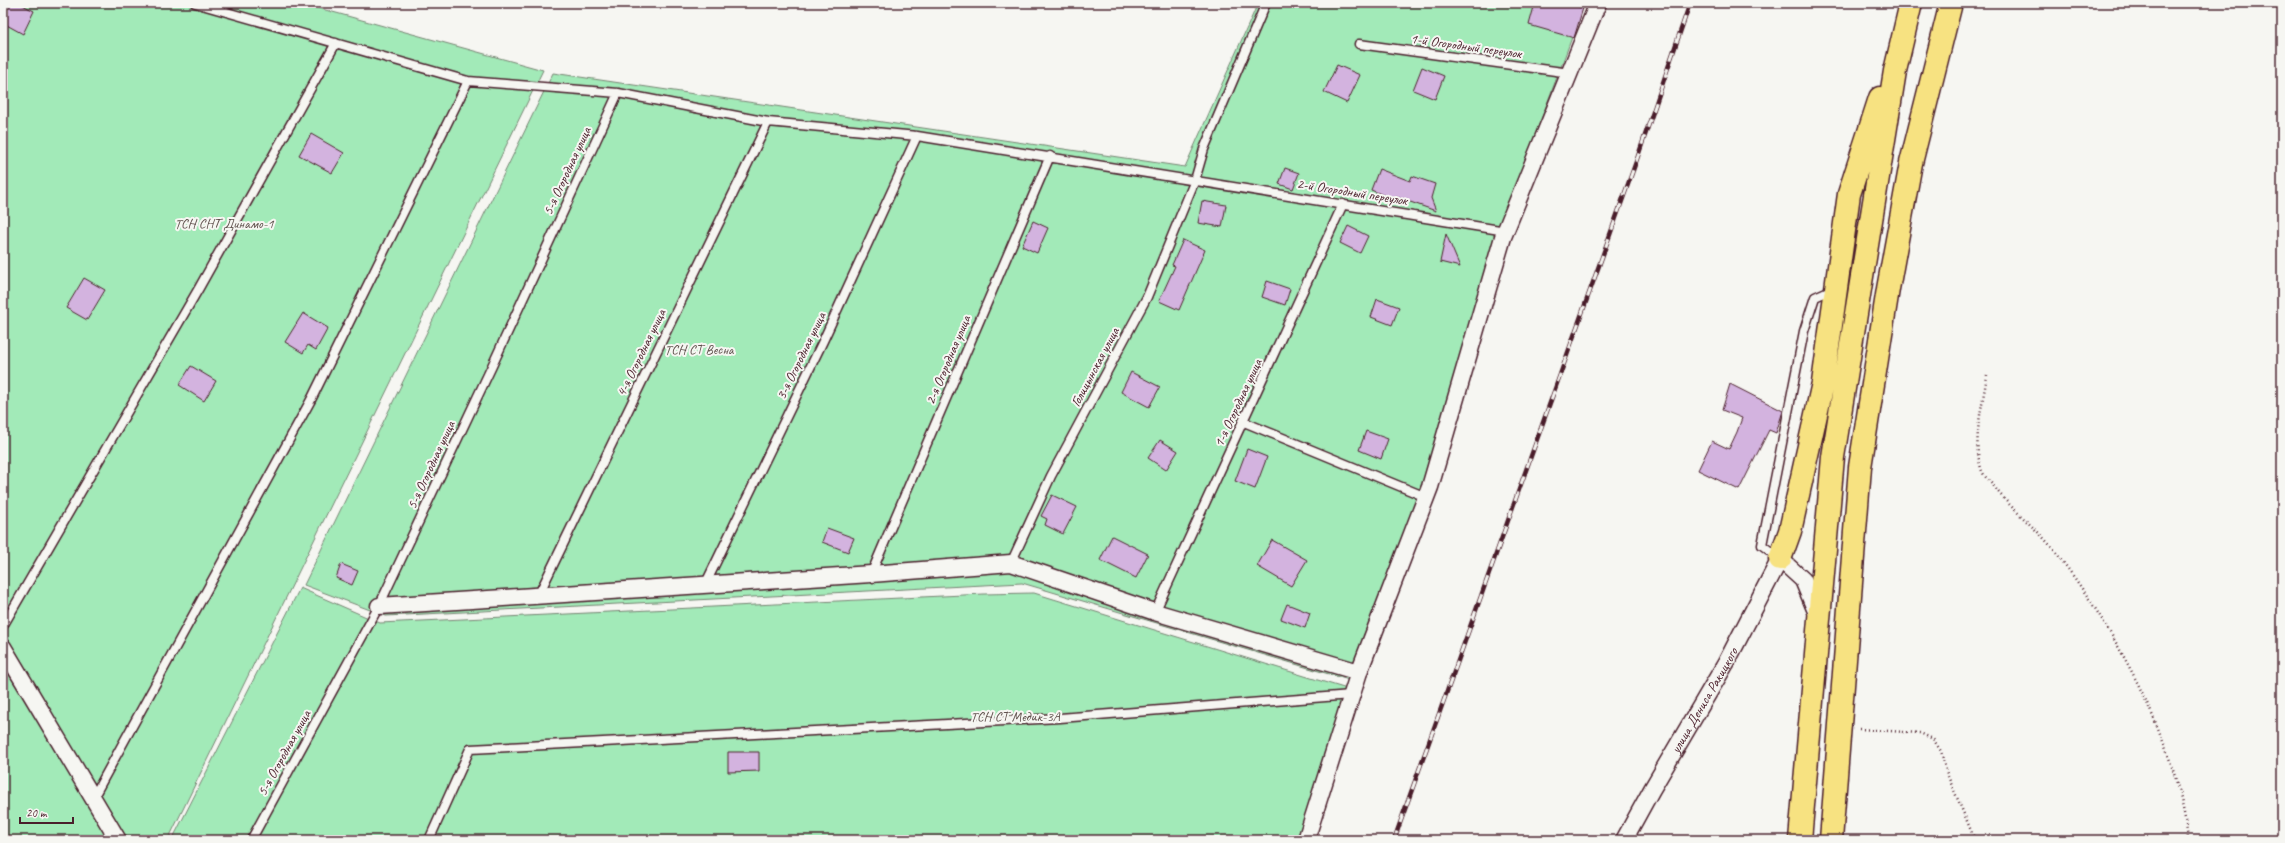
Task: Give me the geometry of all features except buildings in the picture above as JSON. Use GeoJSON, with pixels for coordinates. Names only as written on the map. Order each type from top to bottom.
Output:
{"type":"FeatureCollection","features":[{"type":"Feature","properties":{"kind":"main road"},"geometry":{"type":"LineString","coordinates":[[1800,840],[1833,457],[1895,71],[1911,3]]}},
{"type":"Feature","properties":{"kind":"main road"},"geometry":{"type":"LineString","coordinates":[[1832,840],[1861,459],[1888,289],[1911,163],[1951,3]]}},
{"type":"Feature","properties":{"kind":"main road"},"geometry":{"type":"LineString","coordinates":[[1780,559],[1790,532],[1822,383],[1849,194],[1881,97],[1895,71]]}},
{"type":"Feature","properties":{"kind":"street"},"geometry":{"type":"LineString","coordinates":[[1306,840],[1359,672],[1426,497],[1506,231],[1598,3]]}},
{"type":"Feature","properties":{"kind":"street"},"geometry":{"type":"LineString","coordinates":[[1780,559],[1803,580],[1818,618]]}},
{"type":"Feature","properties":{"kind":"street","name":"улица Дениса Ракицкого"},"geometry":{"type":"LineString","coordinates":[[1624,840],[1652,789],[1726,663],[1780,559]]}},
{"type":"Feature","properties":{"kind":"street"},"geometry":{"type":"LineString","coordinates":[[379,606],[871,574],[1011,563],[1155,612],[1359,672]]}},
{"type":"Feature","properties":{"kind":"street"},"geometry":{"type":"LineString","coordinates":[[3,647],[118,840]]}},
{"type":"Feature","properties":{"kind":"lane","name":"2-й Огородный переулок"},"geometry":{"type":"LineString","coordinates":[[195,3],[468,81],[618,92],[768,122],[917,136],[1050,156],[1506,231]]}},
{"type":"Feature","properties":{"kind":"lane","name":"Голицынская улица"},"geometry":{"type":"LineString","coordinates":[[1011,563],[1050,476],[1147,297],[1195,180],[1204,150],[1266,3]]}},
{"type":"Feature","properties":{"kind":"lane"},"geometry":{"type":"LineString","coordinates":[[3,626],[199,288],[336,43]]}},
{"type":"Feature","properties":{"kind":"lane","name":"1-й Огородный переулок"},"geometry":{"type":"LineString","coordinates":[[1359,44],[1570,73]]}},
{"type":"Feature","properties":{"kind":"lane"},"geometry":{"type":"LineString","coordinates":[[93,798],[312,398],[468,81]]}},
{"type":"Feature","properties":{"kind":"lane","name":"5-я Огородная улица"},"geometry":{"type":"LineString","coordinates":[[251,840],[379,606],[492,366],[618,92]]}},
{"type":"Feature","properties":{"kind":"lane","name":"4-я Огородная улица"},"geometry":{"type":"LineString","coordinates":[[538,596],[768,122]]}},
{"type":"Feature","properties":{"kind":"lane","name":"3-я Огородная улица"},"geometry":{"type":"LineString","coordinates":[[704,585],[824,341],[917,136]]}},
{"type":"Feature","properties":{"kind":"lane","name":"2-я Огородная улица"},"geometry":{"type":"LineString","coordinates":[[871,574],[1050,156]]}},
{"type":"Feature","properties":{"kind":"lane","name":"1-я Огородная улица"},"geometry":{"type":"LineString","coordinates":[[1155,612],[1244,422],[1343,204]]}},
{"type":"Feature","properties":{"kind":"lane"},"geometry":{"type":"LineString","coordinates":[[1244,422],[1426,497]]}},
{"type":"Feature","properties":{"kind":"lane"},"geometry":{"type":"LineString","coordinates":[[429,840],[470,749],[1060,718],[1352,695]]}},
{"type":"Feature","properties":{"kind":"path"},"geometry":{"type":"LineString","coordinates":[[1987,375],[1977,444],[1982,472],[2002,498],[2052,547],[2095,605],[2163,741],[2186,819],[2188,840]]}},
{"type":"Feature","properties":{"kind":"path"},"geometry":{"type":"LineString","coordinates":[[1840,728],[1920,733],[1933,739],[1941,751],[1947,774],[1975,840]]}},
{"type":"Feature","properties":{"kind":"green space","name":"ТСН СНТ Динамо-1"},"geometry":{"type":"Polygon","coordinates":[[[3,3],[300,3],[543,70],[168,840],[126,840],[3,630],[3,3]]]}},
{"type":"Feature","properties":{"kind":"green space","name":"ТСН СТ Весна"},"geometry":{"type":"Polygon","coordinates":[[[1258,3],[1585,3],[1492,249],[1416,506],[1349,680],[1022,583],[386,616],[304,585],[553,73],[1185,167],[1258,3]]]}},
{"type":"Feature","properties":{"kind":"green space","name":"ТСН СТ Медик-3А"},"geometry":{"type":"Polygon","coordinates":[[[300,588],[380,623],[984,594],[1034,593],[1360,693],[1313,840],[172,840],[300,588]]]}},
{"type":"Feature","properties":{"kind":"green space"},"geometry":{"type":"Polygon","coordinates":[[[3,664],[109,840],[3,840],[3,664]]]}},
{"type":"Feature","properties":{"kind":"railway"},"geometry":{"type":"LineString","coordinates":[[1394,840],[1637,159],[1690,3]]}}]}
